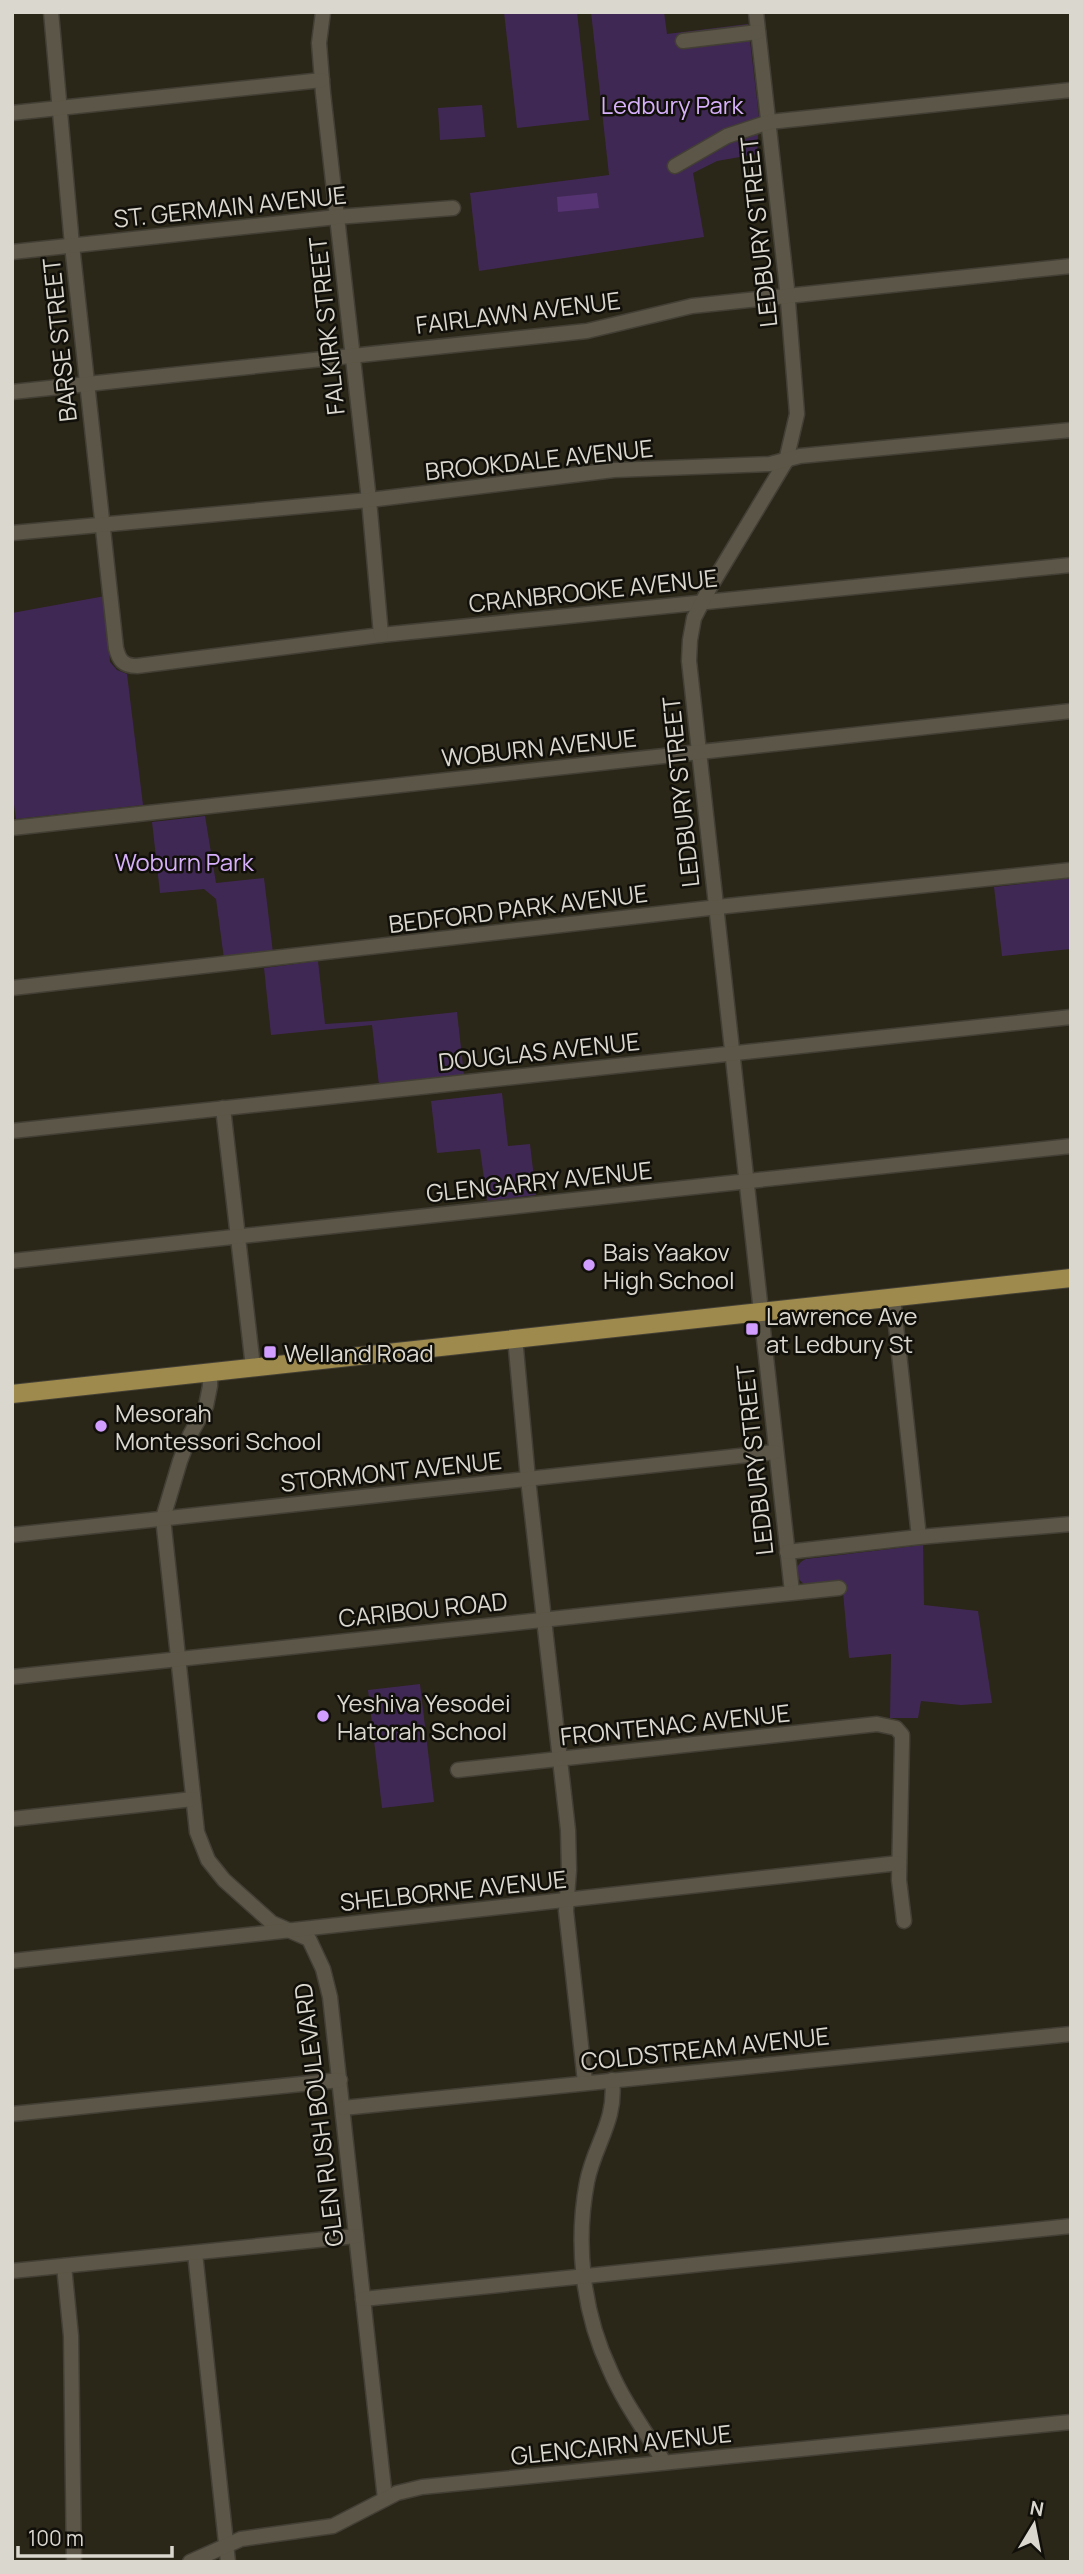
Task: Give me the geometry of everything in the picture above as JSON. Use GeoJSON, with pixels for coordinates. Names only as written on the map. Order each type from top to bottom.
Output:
{"type":"FeatureCollection","features":[{"type":"Feature","properties":{"kind":"main road"},"geometry":{"type":"LineString","coordinates":[[12,1394],[1071,1278]]}},
{"type":"Feature","properties":{"kind":"street","name":"BARSE STREET"},"geometry":{"type":"LineString","coordinates":[[51,12],[72,245],[116,648],[121,661]]}},
{"type":"Feature","properties":{"kind":"street","name":"FALKIRK STREET"},"geometry":{"type":"LineString","coordinates":[[323,12],[319,43],[322,80],[369,500],[381,635]]}},
{"type":"Feature","properties":{"kind":"street","name":"LEDBURY STREET"},"geometry":{"type":"LineString","coordinates":[[756,12],[788,296],[797,414],[786,461],[702,602],[691,629],[689,661],[792,1592]]}},
{"type":"Feature","properties":{"kind":"street"},"geometry":{"type":"LineString","coordinates":[[683,41],[758,32]]}},
{"type":"Feature","properties":{"kind":"street"},"geometry":{"type":"LineString","coordinates":[[12,113],[322,80]]}},
{"type":"Feature","properties":{"kind":"street"},"geometry":{"type":"LineString","coordinates":[[675,166],[727,136],[769,122],[1071,90]]}},
{"type":"Feature","properties":{"kind":"street","name":"ST. GERMAIN AVENUE"},"geometry":{"type":"LineString","coordinates":[[12,252],[337,217],[453,208]]}},
{"type":"Feature","properties":{"kind":"street","name":"FAIRLAWN AVENUE"},"geometry":{"type":"LineString","coordinates":[[12,392],[587,331],[692,306],[1071,266]]}},
{"type":"Feature","properties":{"kind":"street","name":"BROOKDALE AVENUE"},"geometry":{"type":"LineString","coordinates":[[12,533],[369,500],[614,470],[762,465],[800,456],[1071,430]]}},
{"type":"Feature","properties":{"kind":"street","name":"CRANBROOKE AVENUE"},"geometry":{"type":"LineString","coordinates":[[121,661],[136,666],[381,635],[1071,565]]}},
{"type":"Feature","properties":{"kind":"street","name":"WOBURN AVENUE"},"geometry":{"type":"LineString","coordinates":[[12,828],[1071,711]]}},
{"type":"Feature","properties":{"kind":"street","name":"BEDFORD PARK AVENUE"},"geometry":{"type":"LineString","coordinates":[[12,988],[715,907],[1071,870]]}},
{"type":"Feature","properties":{"kind":"street","name":"DOUGLAS AVENUE"},"geometry":{"type":"LineString","coordinates":[[12,1131],[1071,1017]]}},
{"type":"Feature","properties":{"kind":"street"},"geometry":{"type":"LineString","coordinates":[[223,1108],[253,1367]]}},
{"type":"Feature","properties":{"kind":"street","name":"GLENGARRY AVENUE"},"geometry":{"type":"LineString","coordinates":[[12,1261],[1071,1146]]}},
{"type":"Feature","properties":{"kind":"street"},"geometry":{"type":"LineString","coordinates":[[893,1298],[919,1537]]}},
{"type":"Feature","properties":{"kind":"street"},"geometry":{"type":"LineString","coordinates":[[515,1338],[569,1847],[566,1911],[585,2082]]}},
{"type":"Feature","properties":{"kind":"street","name":"GLEN RUSH BOULEVARD"},"geometry":{"type":"LineString","coordinates":[[210,1372],[206,1406],[180,1461],[163,1518],[192,1799],[200,1841],[213,1868],[272,1923],[309,1939],[323,1969],[330,1997],[340,2080],[385,2499]]}},
{"type":"Feature","properties":{"kind":"street","name":"STORMONT AVENUE"},"geometry":{"type":"LineString","coordinates":[[12,1535],[775,1452]]}},
{"type":"Feature","properties":{"kind":"street"},"geometry":{"type":"LineString","coordinates":[[787,1552],[1071,1524]]}},
{"type":"Feature","properties":{"kind":"street","name":"CARIBOU ROAD"},"geometry":{"type":"LineString","coordinates":[[12,1677],[839,1588]]}},
{"type":"Feature","properties":{"kind":"street","name":"FRONTENAC AVENUE"},"geometry":{"type":"LineString","coordinates":[[458,1770],[877,1724],[896,1728],[902,1735],[899,1863]]}},
{"type":"Feature","properties":{"kind":"street"},"geometry":{"type":"LineString","coordinates":[[12,1819],[192,1799]]}},
{"type":"Feature","properties":{"kind":"street"},"geometry":{"type":"LineString","coordinates":[[899,1863],[904,1921]]}},
{"type":"Feature","properties":{"kind":"street","name":"SHELBORNE AVENUE"},"geometry":{"type":"LineString","coordinates":[[12,1961],[899,1863]]}},
{"type":"Feature","properties":{"kind":"street","name":"COLDSTREAM AVENUE"},"geometry":{"type":"LineString","coordinates":[[343,2108],[1071,2034]]}},
{"type":"Feature","properties":{"kind":"street"},"geometry":{"type":"LineString","coordinates":[[12,2114],[340,2080]]}},
{"type":"Feature","properties":{"kind":"street"},"geometry":{"type":"LineString","coordinates":[[612,2080],[614,2098],[610,2120],[587,2183],[582,2275],[594,2328],[609,2370],[664,2462]]}},
{"type":"Feature","properties":{"kind":"street"},"geometry":{"type":"LineString","coordinates":[[363,2299],[1071,2226]]}},
{"type":"Feature","properties":{"kind":"street"},"geometry":{"type":"LineString","coordinates":[[12,2271],[356,2236]]}},
{"type":"Feature","properties":{"kind":"street"},"geometry":{"type":"LineString","coordinates":[[195,2253],[228,2562]]}},
{"type":"Feature","properties":{"kind":"street"},"geometry":{"type":"LineString","coordinates":[[64,2266],[71,2336],[74,2562]]}},
{"type":"Feature","properties":{"kind":"street","name":"GLENCAIRN AVENUE"},"geometry":{"type":"LineString","coordinates":[[190,2562],[225,2545],[258,2536],[340,2524],[385,2499],[422,2487],[1071,2422]]}},
{"type":"Feature","properties":{"kind":"green space"},"geometry":{"type":"Polygon","coordinates":[[[504,12],[577,12],[589,120],[517,128],[504,12]]]}},
{"type":"Feature","properties":{"kind":"green space","name":"Ledbury Park"},"geometry":{"type":"Polygon","coordinates":[[[591,12],[664,12],[667,34],[748,24],[759,117],[757,154],[717,161],[693,173],[704,237],[479,271],[470,193],[609,175],[591,12]]]}},
{"type":"Feature","properties":{"kind":"green space"},"geometry":{"type":"Polygon","coordinates":[[[482,105],[485,137],[440,140],[438,108],[482,105]]]}},
{"type":"Feature","properties":{"kind":"green space","name":"Woburn Park"},"geometry":{"type":"Polygon","coordinates":[[[105,596],[110,662],[117,670],[127,674],[143,805],[16,819],[12,790],[12,613],[105,596]]]}},
{"type":"Feature","properties":{"kind":"green space","name":"Woburn Park"},"geometry":{"type":"Polygon","coordinates":[[[205,816],[216,883],[264,878],[273,953],[224,959],[216,899],[204,889],[160,893],[152,822],[205,816]]]}},
{"type":"Feature","properties":{"kind":"green space"},"geometry":{"type":"Polygon","coordinates":[[[1071,878],[1071,949],[1002,956],[994,887],[1071,878]]]}},
{"type":"Feature","properties":{"kind":"green space"},"geometry":{"type":"Polygon","coordinates":[[[318,961],[325,1024],[457,1012],[464,1075],[379,1085],[372,1025],[271,1035],[264,968],[318,961]]]}},
{"type":"Feature","properties":{"kind":"green space"},"geometry":{"type":"Polygon","coordinates":[[[502,1093],[508,1146],[530,1144],[536,1195],[487,1201],[480,1149],[437,1153],[431,1101],[502,1093]]]}},
{"type":"Feature","properties":{"kind":"green space"},"geometry":{"type":"Polygon","coordinates":[[[923,1545],[924,1605],[978,1611],[992,1703],[961,1705],[921,1701],[918,1718],[890,1718],[891,1654],[849,1658],[842,1582],[804,1584],[798,1578],[797,1567],[806,1559],[923,1545]]]}},
{"type":"Feature","properties":{"kind":"green space"},"geometry":{"type":"Polygon","coordinates":[[[420,1684],[434,1802],[382,1808],[368,1690],[420,1684]]]}},
{"type":"Feature","properties":{"kind":"shaded area"},"geometry":{"type":"Polygon","coordinates":[[[597,193],[599,208],[558,212],[557,197],[597,193]]]}},
{"type":"Feature","properties":{"kind":"place","name":"Bais Yaakov High School"},"geometry":{"type":"Point","coordinates":[589,1265]}},
{"type":"Feature","properties":{"kind":"place","name":"Lawrence Ave at Ledbury St"},"geometry":{"type":"Point","coordinates":[752,1329]}},
{"type":"Feature","properties":{"kind":"place","name":"Welland Road"},"geometry":{"type":"Point","coordinates":[270,1352]}},
{"type":"Feature","properties":{"kind":"place","name":"Mesorah Montessori School"},"geometry":{"type":"Point","coordinates":[101,1426]}},
{"type":"Feature","properties":{"kind":"place","name":"Yeshiva Yesodei Hatorah School"},"geometry":{"type":"Point","coordinates":[323,1716]}}]}
